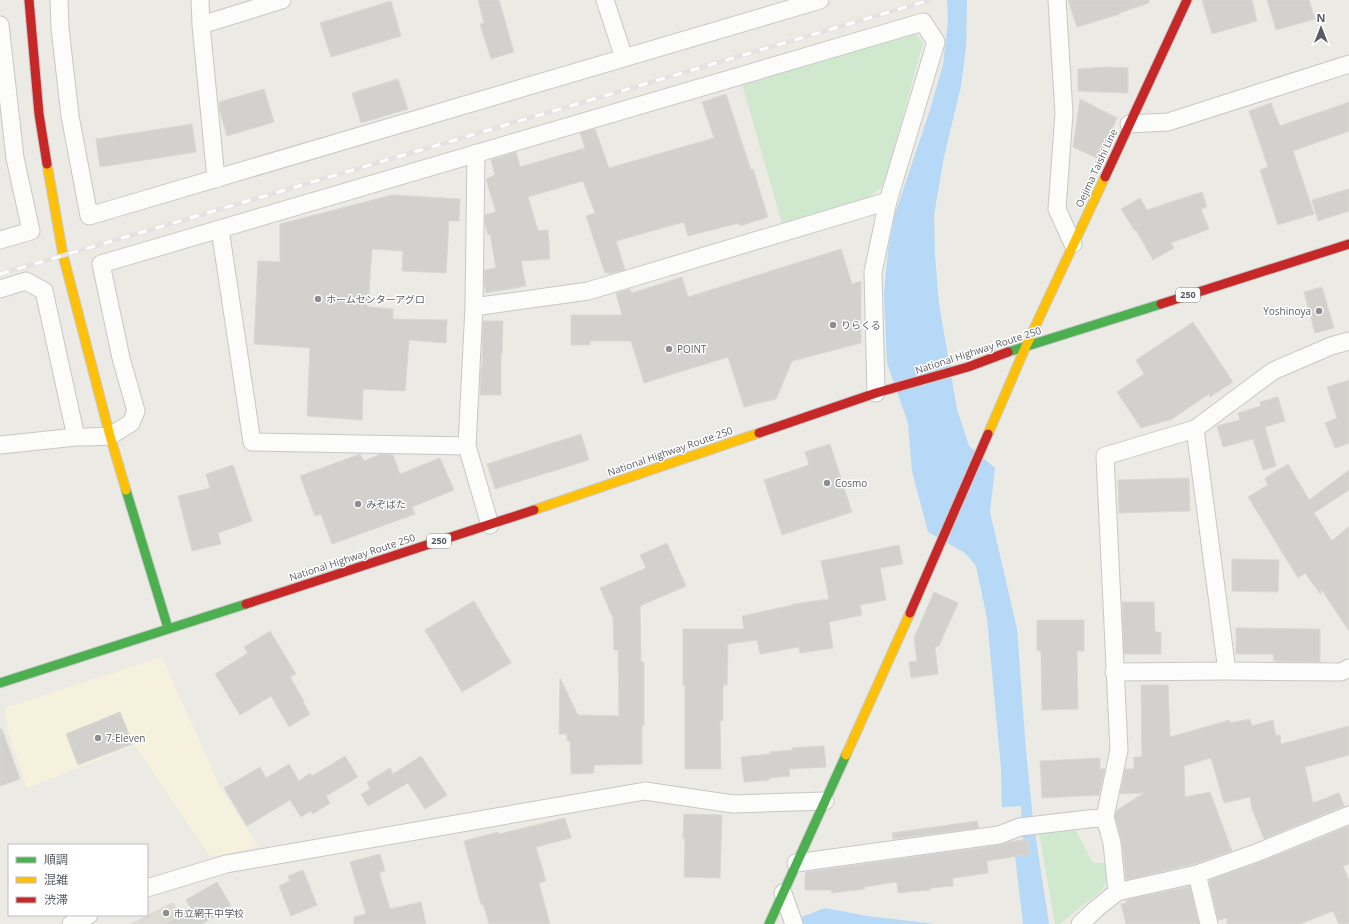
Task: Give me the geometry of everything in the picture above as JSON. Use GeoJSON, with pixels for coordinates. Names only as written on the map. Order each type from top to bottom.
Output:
{"type":"FeatureCollection","features":[{"type":"Feature","properties":{"kind":"main road"},"geometry":{"type":"LineString","coordinates":[[28,0],[39,114],[63,255],[110,436],[168,628]]}},
{"type":"Feature","properties":{"kind":"main road","name":"Oejima Taishi Line"},"geometry":{"type":"LineString","coordinates":[[769,924],[941,544],[1026,346],[1187,0]]}},
{"type":"Feature","properties":{"kind":"main road","name":"National Highway Route 250"},"geometry":{"type":"LineString","coordinates":[[0,683],[490,525],[876,393],[968,366],[1026,346],[1349,244]]}},
{"type":"Feature","properties":{"kind":"street"},"geometry":{"type":"LineString","coordinates":[[59,0],[60,28],[70,116],[89,216],[820,0]]}},
{"type":"Feature","properties":{"kind":"street"},"geometry":{"type":"LineString","coordinates":[[200,0],[200,25],[216,179]]}},
{"type":"Feature","properties":{"kind":"street"},"geometry":{"type":"LineString","coordinates":[[200,25],[282,0]]}},
{"type":"Feature","properties":{"kind":"street"},"geometry":{"type":"LineString","coordinates":[[605,0],[624,58]]}},
{"type":"Feature","properties":{"kind":"street"},"geometry":{"type":"LineString","coordinates":[[1057,0],[1064,113],[1057,208],[1073,244]]}},
{"type":"Feature","properties":{"kind":"street"},"geometry":{"type":"LineString","coordinates":[[0,445],[76,437],[110,436],[131,423],[136,412],[121,358],[101,264],[922,22],[936,42],[888,201],[873,272],[876,393]]}},
{"type":"Feature","properties":{"kind":"street"},"geometry":{"type":"LineString","coordinates":[[0,25],[15,158],[31,231],[0,240]]}},
{"type":"Feature","properties":{"kind":"street"},"geometry":{"type":"LineString","coordinates":[[1129,124],[1168,122],[1349,64]]}},
{"type":"Feature","properties":{"kind":"street"},"geometry":{"type":"LineString","coordinates":[[476,153],[474,307],[467,446],[490,525]]}},
{"type":"Feature","properties":{"kind":"street"},"geometry":{"type":"LineString","coordinates":[[474,307],[588,291],[888,201]]}},
{"type":"Feature","properties":{"kind":"street"},"geometry":{"type":"LineString","coordinates":[[220,229],[252,442],[467,446]]}},
{"type":"Feature","properties":{"kind":"street"},"geometry":{"type":"LineString","coordinates":[[0,289],[26,281],[44,291],[76,437]]}},
{"type":"Feature","properties":{"kind":"street"},"geometry":{"type":"LineString","coordinates":[[1117,892],[1112,843],[1105,817],[1119,750],[1114,672],[1105,456],[1195,429],[1273,371],[1331,346],[1349,341]]}},
{"type":"Feature","properties":{"kind":"street"},"geometry":{"type":"LineString","coordinates":[[1195,429],[1227,671]]}},
{"type":"Feature","properties":{"kind":"street"},"geometry":{"type":"LineString","coordinates":[[1114,672],[1341,672],[1349,668]]}},
{"type":"Feature","properties":{"kind":"street"},"geometry":{"type":"LineString","coordinates":[[148,888],[226,864],[645,791],[733,804],[824,801]]}},
{"type":"Feature","properties":{"kind":"street"},"geometry":{"type":"LineString","coordinates":[[1080,924],[1098,916],[1117,892],[1197,874],[1256,853],[1349,814]]}},
{"type":"Feature","properties":{"kind":"street"},"geometry":{"type":"LineString","coordinates":[[796,863],[999,836],[1020,827],[1105,817]]}},
{"type":"Feature","properties":{"kind":"street"},"geometry":{"type":"LineString","coordinates":[[1197,874],[1209,924]]}},
{"type":"Feature","properties":{"kind":"street"},"geometry":{"type":"LineString","coordinates":[[783,893],[793,921]]}},
{"type":"Feature","properties":{"kind":"street"},"geometry":{"type":"LineString","coordinates":[[71,924],[87,916]]}},
{"type":"Feature","properties":{"kind":"shaded area"},"geometry":{"type":"Polygon","coordinates":[[[162,657],[220,787],[259,847],[210,857],[135,745],[27,788],[7,729],[5,708],[162,657]]]}},
{"type":"Feature","properties":{"kind":"shaded area","name":"市立網干中学校"},"geometry":{"type":"Polygon","coordinates":[[[173,902],[187,924],[130,924],[173,902]]]}},
{"type":"Feature","properties":{"kind":"green space"},"geometry":{"type":"Polygon","coordinates":[[[915,32],[923,43],[884,185],[868,198],[782,223],[742,84],[915,32]]]}},
{"type":"Feature","properties":{"kind":"green space"},"geometry":{"type":"Polygon","coordinates":[[[1075,829],[1093,863],[1109,863],[1109,875],[1102,890],[1060,924],[1055,924],[1039,833],[1075,829]]]}},
{"type":"Feature","properties":{"kind":"water"},"geometry":{"type":"Polygon","coordinates":[[[947,0],[967,0],[966,48],[961,86],[944,157],[934,215],[935,255],[939,304],[957,409],[969,446],[995,468],[990,512],[1017,629],[1026,751],[1033,819],[1049,924],[1023,924],[1015,855],[1024,854],[1021,806],[1002,807],[1001,768],[987,618],[976,566],[965,553],[928,532],[912,471],[908,423],[887,363],[884,293],[888,250],[895,214],[929,113],[943,65],[948,21],[947,0]]]}},
{"type":"Feature","properties":{"kind":"water"},"geometry":{"type":"Polygon","coordinates":[[[825,908],[867,916],[935,924],[783,924],[825,908]]]}},
{"type":"Feature","properties":{"kind":"building"},"geometry":{"type":"Polygon","coordinates":[[[478,0],[499,0],[514,52],[491,59],[480,24],[484,23],[478,0]]]}},
{"type":"Feature","properties":{"kind":"building"},"geometry":{"type":"Polygon","coordinates":[[[1068,0],[1149,0],[1149,3],[1119,13],[1120,14],[1077,27],[1068,0]]]}},
{"type":"Feature","properties":{"kind":"building"},"geometry":{"type":"Polygon","coordinates":[[[1202,0],[1252,0],[1257,21],[1212,34],[1202,0]]]}},
{"type":"Feature","properties":{"kind":"building"},"geometry":{"type":"Polygon","coordinates":[[[1267,0],[1309,0],[1315,19],[1276,30],[1267,0]]]}},
{"type":"Feature","properties":{"kind":"building"},"geometry":{"type":"Polygon","coordinates":[[[391,1],[401,36],[331,57],[320,23],[391,1]]]}},
{"type":"Feature","properties":{"kind":"building"},"geometry":{"type":"Polygon","coordinates":[[[1107,67],[1128,68],[1128,93],[1078,91],[1078,69],[1107,67]]]}},
{"type":"Feature","properties":{"kind":"building"},"geometry":{"type":"Polygon","coordinates":[[[398,79],[408,109],[361,123],[352,93],[398,79]]]}},
{"type":"Feature","properties":{"kind":"building"},"geometry":{"type":"Polygon","coordinates":[[[264,89],[274,122],[227,136],[220,112],[219,102],[264,89]]]}},
{"type":"Feature","properties":{"kind":"building"},"geometry":{"type":"Polygon","coordinates":[[[726,94],[751,170],[753,169],[768,217],[740,226],[739,223],[688,236],[684,222],[616,241],[625,270],[609,274],[609,272],[605,273],[586,216],[595,213],[583,181],[528,197],[538,231],[548,230],[550,259],[521,261],[526,286],[486,293],[484,270],[496,268],[490,234],[488,235],[485,223],[485,215],[496,212],[486,179],[495,175],[491,160],[516,152],[520,167],[585,148],[580,133],[595,129],[609,168],[714,138],[702,102],[726,94]]]}},
{"type":"Feature","properties":{"kind":"building"},"geometry":{"type":"Polygon","coordinates":[[[1080,99],[1117,118],[1099,159],[1073,147],[1080,99]]]}},
{"type":"Feature","properties":{"kind":"building"},"geometry":{"type":"Polygon","coordinates":[[[1349,102],[1349,131],[1293,151],[1314,214],[1278,225],[1260,170],[1268,167],[1249,111],[1271,103],[1280,126],[1349,102]]]}},
{"type":"Feature","properties":{"kind":"building"},"geometry":{"type":"Polygon","coordinates":[[[192,124],[196,152],[100,167],[96,139],[192,124]]]}},
{"type":"Feature","properties":{"kind":"building"},"geometry":{"type":"Polygon","coordinates":[[[1349,189],[1349,211],[1318,221],[1312,200],[1349,189]]]}},
{"type":"Feature","properties":{"kind":"building"},"geometry":{"type":"Polygon","coordinates":[[[1202,192],[1207,207],[1201,209],[1209,229],[1171,243],[1174,248],[1153,260],[1136,230],[1135,231],[1121,209],[1140,198],[1147,210],[1202,192]]]}},
{"type":"Feature","properties":{"kind":"building"},"geometry":{"type":"Polygon","coordinates":[[[392,195],[460,199],[459,221],[449,221],[446,273],[402,271],[403,251],[372,249],[368,307],[393,309],[393,319],[447,320],[446,343],[409,340],[405,391],[363,389],[362,420],[307,416],[310,348],[254,344],[258,261],[280,262],[280,224],[392,195]]]}},
{"type":"Feature","properties":{"kind":"building"},"geometry":{"type":"Polygon","coordinates":[[[841,249],[852,284],[861,281],[861,343],[792,361],[776,399],[744,407],[728,357],[644,383],[631,341],[590,341],[590,345],[571,345],[571,315],[622,315],[616,293],[630,289],[632,293],[682,277],[688,297],[841,249]]]}},
{"type":"Feature","properties":{"kind":"building"},"geometry":{"type":"Polygon","coordinates":[[[1322,287],[1334,328],[1315,333],[1304,292],[1322,287]]]}},
{"type":"Feature","properties":{"kind":"building"},"geometry":{"type":"Polygon","coordinates":[[[483,321],[503,321],[501,395],[480,395],[483,321]]]}},
{"type":"Feature","properties":{"kind":"building"},"geometry":{"type":"Polygon","coordinates":[[[1193,322],[1233,382],[1210,397],[1209,394],[1172,419],[1141,428],[1117,392],[1144,374],[1136,360],[1193,322]]]}},
{"type":"Feature","properties":{"kind":"building"},"geometry":{"type":"Polygon","coordinates":[[[1349,380],[1349,443],[1335,448],[1325,423],[1337,418],[1327,387],[1349,380]]]}},
{"type":"Feature","properties":{"kind":"building"},"geometry":{"type":"Polygon","coordinates":[[[1278,397],[1285,421],[1265,427],[1276,466],[1263,470],[1253,439],[1223,447],[1217,426],[1240,420],[1238,413],[1261,406],[1260,402],[1278,397]]]}},
{"type":"Feature","properties":{"kind":"building"},"geometry":{"type":"Polygon","coordinates":[[[581,434],[589,460],[495,489],[487,464],[581,434]]]}},
{"type":"Feature","properties":{"kind":"building"},"geometry":{"type":"Polygon","coordinates":[[[830,444],[852,512],[782,535],[764,480],[809,465],[805,452],[830,444]]]}},
{"type":"Feature","properties":{"kind":"building"},"geometry":{"type":"Polygon","coordinates":[[[360,454],[364,461],[381,454],[393,455],[400,474],[440,458],[454,490],[412,507],[415,514],[332,544],[321,514],[315,516],[300,476],[360,454]]]}},
{"type":"Feature","properties":{"kind":"building"},"geometry":{"type":"Polygon","coordinates":[[[1288,464],[1309,500],[1349,470],[1349,490],[1314,513],[1332,541],[1349,526],[1349,631],[1321,589],[1321,595],[1305,573],[1298,578],[1248,497],[1268,485],[1265,478],[1288,464]]]}},
{"type":"Feature","properties":{"kind":"building"},"geometry":{"type":"Polygon","coordinates":[[[233,465],[252,521],[218,533],[221,544],[192,551],[178,496],[210,488],[206,474],[233,465]]]}},
{"type":"Feature","properties":{"kind":"building"},"geometry":{"type":"Polygon","coordinates":[[[1189,478],[1190,511],[1119,513],[1118,480],[1189,478]]]}},
{"type":"Feature","properties":{"kind":"building"},"geometry":{"type":"Polygon","coordinates":[[[667,543],[686,586],[640,606],[641,662],[644,662],[644,725],[642,725],[642,764],[594,765],[594,773],[571,774],[570,741],[567,741],[567,734],[559,734],[560,678],[578,715],[619,716],[618,650],[614,650],[613,618],[600,588],[646,568],[640,555],[667,543]]]}},
{"type":"Feature","properties":{"kind":"building"},"geometry":{"type":"Polygon","coordinates":[[[899,545],[903,564],[880,568],[886,600],[860,605],[862,615],[829,622],[833,648],[800,653],[799,647],[760,654],[757,640],[728,644],[727,685],[723,685],[723,721],[720,721],[721,769],[685,769],[683,629],[744,629],[742,616],[793,604],[829,599],[821,561],[899,545]]]}},
{"type":"Feature","properties":{"kind":"building"},"geometry":{"type":"Polygon","coordinates":[[[1232,559],[1279,560],[1278,592],[1232,591],[1232,559]]]}},
{"type":"Feature","properties":{"kind":"building"},"geometry":{"type":"Polygon","coordinates":[[[934,592],[958,603],[939,646],[935,647],[938,674],[911,678],[909,662],[917,661],[914,638],[934,592]]]}},
{"type":"Feature","properties":{"kind":"building"},"geometry":{"type":"Polygon","coordinates":[[[474,601],[511,663],[462,692],[425,630],[474,601]]]}},
{"type":"Feature","properties":{"kind":"building"},"geometry":{"type":"Polygon","coordinates":[[[1122,602],[1154,602],[1155,632],[1161,632],[1161,654],[1124,654],[1122,602]]]}},
{"type":"Feature","properties":{"kind":"building"},"geometry":{"type":"Polygon","coordinates":[[[1037,620],[1084,620],[1084,651],[1077,651],[1078,709],[1042,710],[1041,651],[1037,651],[1037,620]]]}},
{"type":"Feature","properties":{"kind":"building"},"geometry":{"type":"Polygon","coordinates":[[[1236,628],[1320,629],[1320,662],[1274,661],[1273,654],[1236,654],[1236,628]]]}},
{"type":"Feature","properties":{"kind":"building"},"geometry":{"type":"Polygon","coordinates":[[[270,631],[296,674],[290,677],[310,714],[289,727],[271,696],[240,715],[215,674],[248,653],[244,647],[270,631]]]}},
{"type":"Feature","properties":{"kind":"building"},"geometry":{"type":"Polygon","coordinates":[[[1141,685],[1168,685],[1170,737],[1230,720],[1230,723],[1250,719],[1252,726],[1273,720],[1276,736],[1280,735],[1281,744],[1349,726],[1349,755],[1305,767],[1313,803],[1339,793],[1344,806],[1264,839],[1252,809],[1250,797],[1224,803],[1211,758],[1184,766],[1185,797],[1210,792],[1232,851],[1194,864],[1126,880],[1122,842],[1115,817],[1117,810],[1144,793],[1120,794],[1125,769],[1134,769],[1134,757],[1142,757],[1141,685]]]}},
{"type":"Feature","properties":{"kind":"building"},"geometry":{"type":"Polygon","coordinates":[[[120,712],[133,744],[78,765],[66,734],[120,712]]]}},
{"type":"Feature","properties":{"kind":"building"},"geometry":{"type":"Polygon","coordinates":[[[0,729],[2,729],[20,779],[0,786],[0,729]]]}},
{"type":"Feature","properties":{"kind":"building"},"geometry":{"type":"Polygon","coordinates":[[[824,746],[826,767],[789,769],[790,776],[769,778],[769,780],[744,782],[741,757],[793,750],[792,748],[824,746]]]}},
{"type":"Feature","properties":{"kind":"building"},"geometry":{"type":"Polygon","coordinates":[[[345,756],[358,777],[326,796],[330,803],[313,814],[311,811],[301,817],[290,800],[247,826],[224,788],[260,767],[266,778],[289,764],[299,781],[310,773],[312,776],[345,756]]]}},
{"type":"Feature","properties":{"kind":"building"},"geometry":{"type":"Polygon","coordinates":[[[421,756],[447,795],[425,809],[408,783],[368,806],[361,794],[370,789],[367,782],[390,768],[393,774],[421,756]]]}},
{"type":"Feature","properties":{"kind":"building"},"geometry":{"type":"Polygon","coordinates":[[[1100,758],[1100,769],[1105,769],[1099,795],[1042,798],[1040,761],[1100,758]]]}},
{"type":"Feature","properties":{"kind":"building"},"geometry":{"type":"Polygon","coordinates":[[[684,814],[722,815],[720,878],[684,877],[684,814]]]}},
{"type":"Feature","properties":{"kind":"building"},"geometry":{"type":"Polygon","coordinates":[[[565,818],[571,838],[536,847],[546,881],[539,883],[550,924],[489,924],[483,904],[481,905],[464,841],[498,832],[499,834],[565,818]]]}},
{"type":"Feature","properties":{"kind":"building"},"geometry":{"type":"Polygon","coordinates":[[[977,821],[979,828],[893,839],[892,833],[977,821]]]}},
{"type":"Feature","properties":{"kind":"building"},"geometry":{"type":"Polygon","coordinates":[[[1349,826],[1349,864],[1343,866],[1349,880],[1349,924],[1339,924],[1333,911],[1300,924],[1227,924],[1227,918],[1218,920],[1209,880],[1260,862],[1349,826]]]}},
{"type":"Feature","properties":{"kind":"building"},"geometry":{"type":"Polygon","coordinates":[[[1028,839],[1030,854],[987,861],[988,873],[953,878],[953,886],[898,893],[897,882],[864,887],[865,889],[832,893],[831,890],[805,890],[806,872],[1000,845],[1028,839]]]}},
{"type":"Feature","properties":{"kind":"building"},"geometry":{"type":"Polygon","coordinates":[[[380,854],[385,871],[379,873],[390,909],[421,902],[426,924],[354,924],[354,917],[366,914],[350,862],[380,854]]]}},
{"type":"Feature","properties":{"kind":"building"},"geometry":{"type":"Polygon","coordinates":[[[303,870],[317,905],[291,916],[279,886],[290,881],[288,876],[303,870]]]}},
{"type":"Feature","properties":{"kind":"building"},"geometry":{"type":"Polygon","coordinates":[[[217,882],[231,906],[202,924],[165,924],[192,910],[186,900],[217,882]]]}},
{"type":"Feature","properties":{"kind":"building"},"geometry":{"type":"Polygon","coordinates":[[[1190,886],[1199,924],[1126,924],[1121,904],[1126,903],[1126,900],[1190,886]]]}},
{"type":"Feature","properties":{"kind":"railway"},"geometry":{"type":"LineString","coordinates":[[0,274],[930,0]]}},
{"type":"Feature","properties":{"kind":"traffic: fast"},"geometry":{"type":"LineString","coordinates":[[1008,352],[1161,304]]}},
{"type":"Feature","properties":{"kind":"traffic: fast"},"geometry":{"type":"LineString","coordinates":[[126,490],[168,628]]}},
{"type":"Feature","properties":{"kind":"traffic: fast"},"geometry":{"type":"LineString","coordinates":[[0,683],[246,604]]}},
{"type":"Feature","properties":{"kind":"traffic: fast"},"geometry":{"type":"LineString","coordinates":[[769,924],[846,755]]}},
{"type":"Feature","properties":{"kind":"traffic: slow"},"geometry":{"type":"LineString","coordinates":[[47,164],[63,255],[110,436],[126,490]]}},
{"type":"Feature","properties":{"kind":"traffic: slow"},"geometry":{"type":"LineString","coordinates":[[988,434],[1026,346],[1105,177]]}},
{"type":"Feature","properties":{"kind":"traffic: slow"},"geometry":{"type":"LineString","coordinates":[[534,510],[759,433]]}},
{"type":"Feature","properties":{"kind":"traffic: slow"},"geometry":{"type":"LineString","coordinates":[[846,755],[910,613]]}},
{"type":"Feature","properties":{"kind":"traffic: jam"},"geometry":{"type":"LineString","coordinates":[[29,0],[39,114],[47,164]]}},
{"type":"Feature","properties":{"kind":"traffic: jam"},"geometry":{"type":"LineString","coordinates":[[1105,177],[1187,0]]}},
{"type":"Feature","properties":{"kind":"traffic: jam"},"geometry":{"type":"LineString","coordinates":[[1161,304],[1349,244]]}},
{"type":"Feature","properties":{"kind":"traffic: jam"},"geometry":{"type":"LineString","coordinates":[[759,433],[876,393],[968,367],[1008,352]]}},
{"type":"Feature","properties":{"kind":"traffic: jam"},"geometry":{"type":"LineString","coordinates":[[910,613],[988,434]]}},
{"type":"Feature","properties":{"kind":"traffic: jam"},"geometry":{"type":"LineString","coordinates":[[246,604],[534,510]]}},
{"type":"Feature","properties":{"kind":"place","name":"ホームセンターアグロ"},"geometry":{"type":"Point","coordinates":[318,299]}},
{"type":"Feature","properties":{"kind":"place","name":"Yoshinoya"},"geometry":{"type":"Point","coordinates":[1319,311]}},
{"type":"Feature","properties":{"kind":"place","name":"りらくる"},"geometry":{"type":"Point","coordinates":[833,325]}},
{"type":"Feature","properties":{"kind":"place","name":"POINT"},"geometry":{"type":"Point","coordinates":[669,349]}},
{"type":"Feature","properties":{"kind":"place","name":"Cosmo"},"geometry":{"type":"Point","coordinates":[827,483]}},
{"type":"Feature","properties":{"kind":"place","name":"みぞばた"},"geometry":{"type":"Point","coordinates":[358,504]}},
{"type":"Feature","properties":{"kind":"place","name":"7-Eleven"},"geometry":{"type":"Point","coordinates":[98,738]}},
{"type":"Feature","properties":{"kind":"place","name":"市立網干中学校"},"geometry":{"type":"Point","coordinates":[166,913]}}]}
